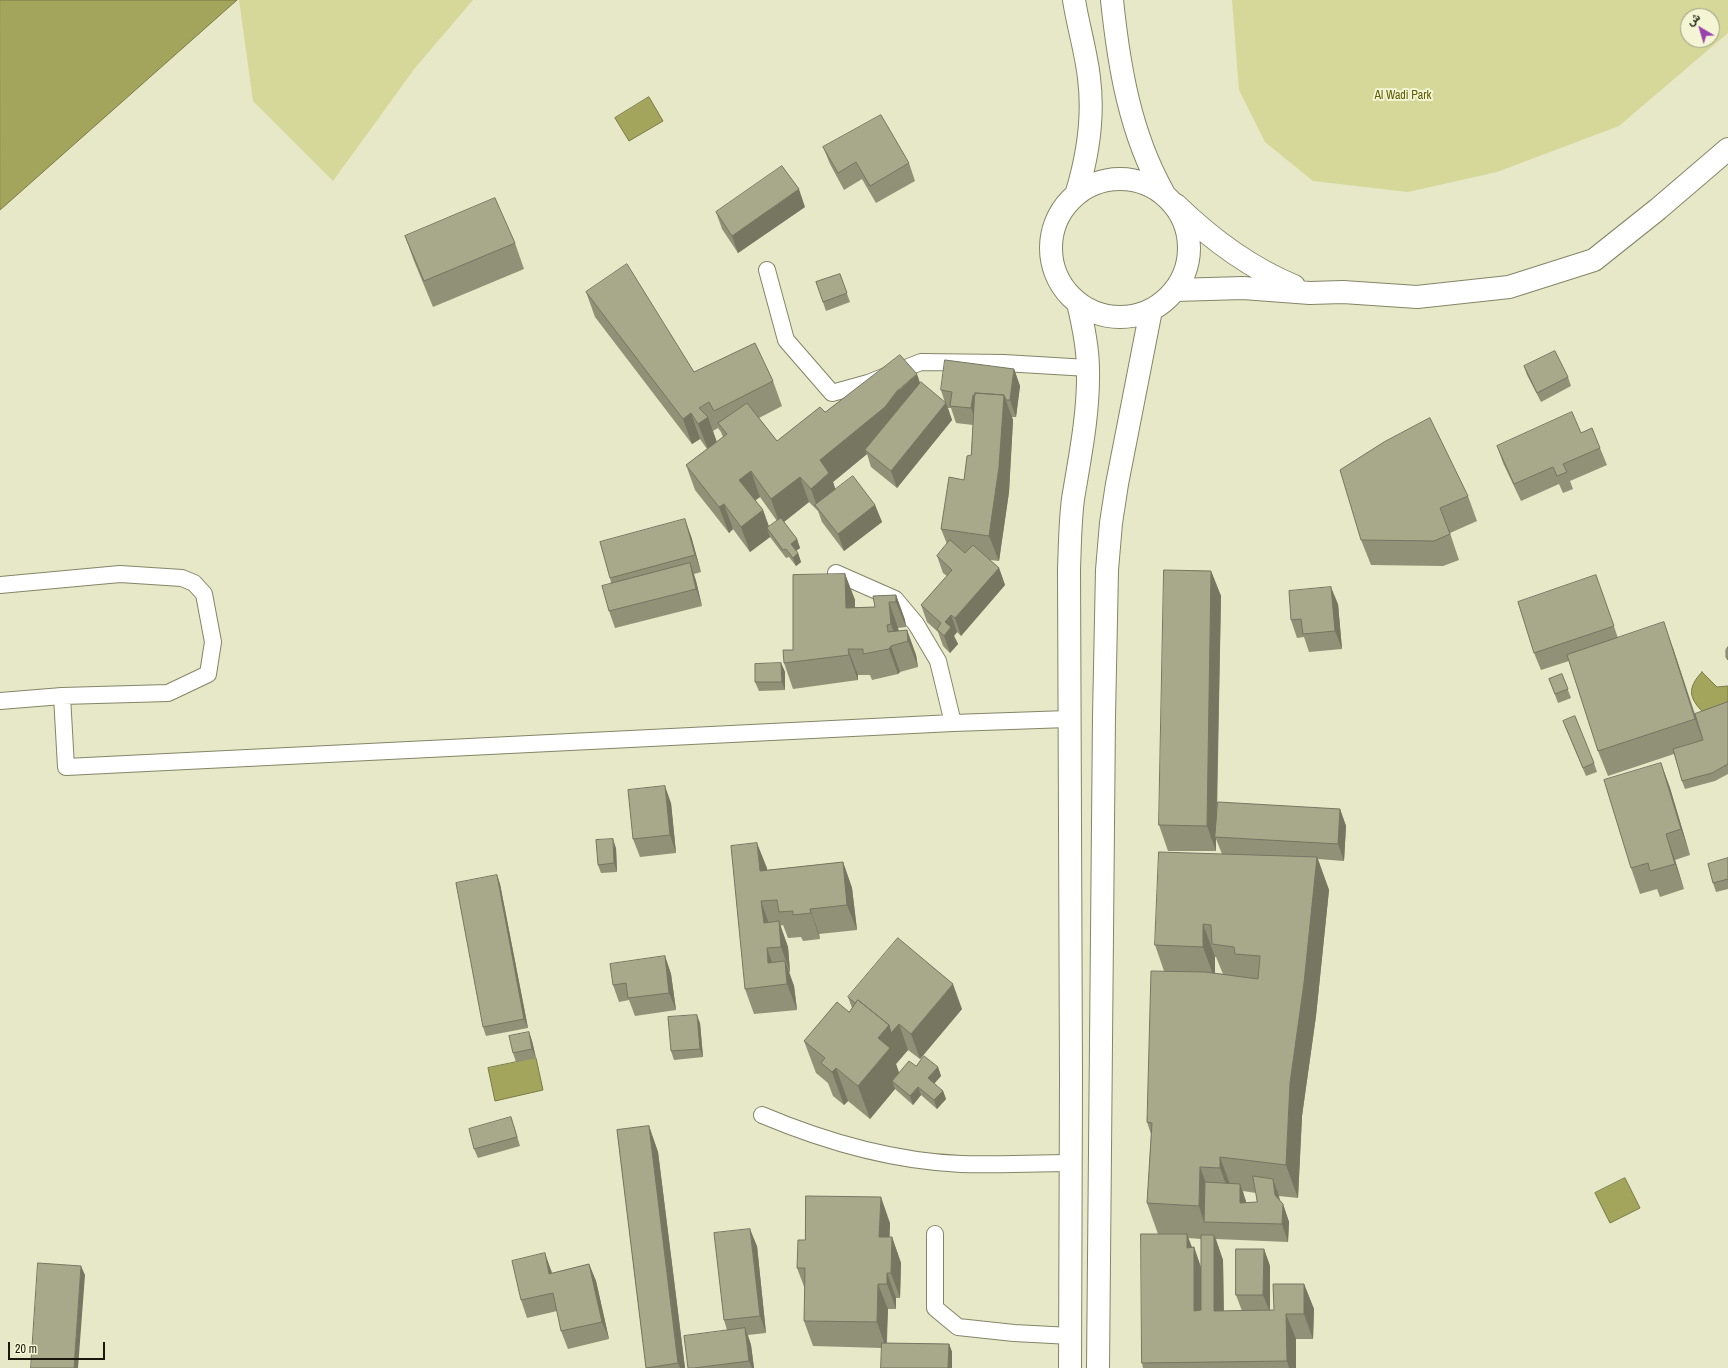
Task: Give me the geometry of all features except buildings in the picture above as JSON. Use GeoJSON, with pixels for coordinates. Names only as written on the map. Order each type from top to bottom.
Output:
{"type":"FeatureCollection","features":[{"type":"Feature","properties":{"kind":"main road"},"geometry":{"type":"LineString","coordinates":[[1074,0],[1090,78],[1091,109],[1090,138],[1078,192]]}},
{"type":"Feature","properties":{"kind":"main road"},"geometry":{"type":"LineString","coordinates":[[1112,0],[1126,95],[1134,128],[1146,160],[1169,198],[1185,221],[1190,238],[1190,257],[1184,274],[1175,290],[1165,302],[1151,310],[1137,315],[1122,317],[1106,316],[1091,311],[1078,303],[1065,290],[1056,274],[1051,257],[1051,239],[1056,221],[1065,205],[1078,192],[1094,183],[1123,178],[1147,183],[1169,198],[1199,227],[1240,258],[1280,280],[1310,293]]}},
{"type":"Feature","properties":{"kind":"main road"},"geometry":{"type":"LineString","coordinates":[[1175,290],[1242,288],[1310,293],[1343,292],[1417,297],[1502,287],[1594,260],[1728,150]]}},
{"type":"Feature","properties":{"kind":"main road"},"geometry":{"type":"LineString","coordinates":[[1070,1368],[1070,1163],[1072,1078],[1068,719],[1071,519],[1080,460],[1087,396],[1088,368],[1084,327],[1078,303]]}},
{"type":"Feature","properties":{"kind":"main road"},"geometry":{"type":"LineString","coordinates":[[1098,1368],[1104,716],[1107,570],[1111,523],[1117,484],[1151,310]]}},
{"type":"Feature","properties":{"kind":"lane"},"geometry":{"type":"LineString","coordinates":[[767,270],[786,340],[832,392],[868,383],[920,362],[1004,363],[1088,368]]}},
{"type":"Feature","properties":{"kind":"lane"},"geometry":{"type":"LineString","coordinates":[[836,573],[895,599],[916,624],[938,661],[953,723]]}},
{"type":"Feature","properties":{"kind":"lane"},"geometry":{"type":"LineString","coordinates":[[0,585],[120,574],[182,578],[194,583],[204,594],[213,642],[208,674],[168,693],[62,696],[0,701]]}},
{"type":"Feature","properties":{"kind":"lane"},"geometry":{"type":"LineString","coordinates":[[62,696],[66,767],[953,723],[1068,719]]}},
{"type":"Feature","properties":{"kind":"lane"},"geometry":{"type":"LineString","coordinates":[[762,1115],[800,1131],[839,1144],[920,1160],[961,1164],[1070,1163]]}},
{"type":"Feature","properties":{"kind":"lane"},"geometry":{"type":"LineString","coordinates":[[935,1234],[935,1308],[958,1327],[1014,1333],[1071,1336]]}},
{"type":"Feature","properties":{"kind":"green space"},"geometry":{"type":"Polygon","coordinates":[[[239,0],[473,0],[415,68],[333,181],[253,101],[239,0]]]}},
{"type":"Feature","properties":{"kind":"green space","name":"Al Wadi Park"},"geometry":{"type":"Polygon","coordinates":[[[1232,0],[1728,0],[1728,33],[1720,40],[1720,8],[1680,8],[1680,48],[1710,48],[1619,126],[1497,172],[1408,192],[1313,181],[1265,142],[1239,90],[1232,0]]]}},
{"type":"Feature","properties":{"kind":"shaded area"},"geometry":{"type":"Polygon","coordinates":[[[0,0],[237,0],[0,210],[0,0]]]}},
{"type":"Feature","properties":{"kind":"shaded area"},"geometry":{"type":"Polygon","coordinates":[[[649,97],[663,121],[629,141],[615,118],[649,97]]]}},
{"type":"Feature","properties":{"kind":"shaded area"},"geometry":{"type":"Polygon","coordinates":[[[1702,672],[1717,687],[1728,686],[1728,716],[1706,715],[1693,699],[1693,684],[1702,672]]]}},
{"type":"Feature","properties":{"kind":"shaded area"},"geometry":{"type":"Polygon","coordinates":[[[536,1058],[543,1090],[495,1101],[488,1068],[536,1058]]]}},
{"type":"Feature","properties":{"kind":"shaded area"},"geometry":{"type":"Polygon","coordinates":[[[1625,1178],[1640,1208],[1610,1223],[1595,1193],[1625,1178]]]}}]}
